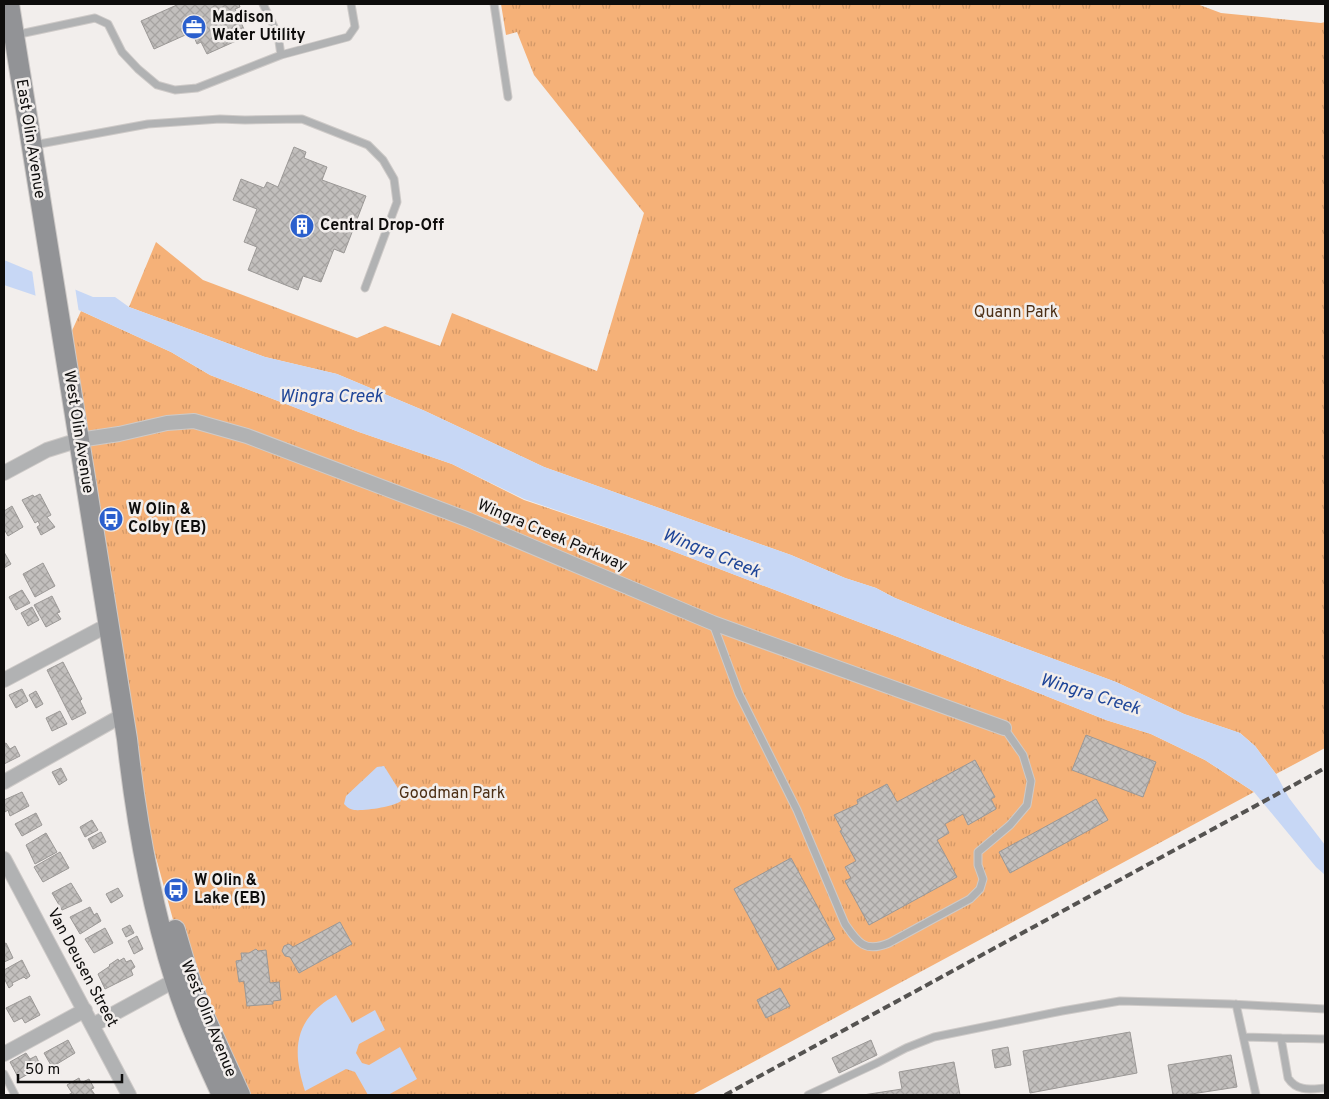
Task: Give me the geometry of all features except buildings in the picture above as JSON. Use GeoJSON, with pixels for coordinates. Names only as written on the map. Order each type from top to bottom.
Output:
{"type":"FeatureCollection","features":[{"type":"Feature","properties":{"kind":"street","name":"East Olin Avenue"},"geometry":{"type":"LineString","coordinates":[[9,4],[10,31],[48,244]]}},
{"type":"Feature","properties":{"kind":"street","name":"West Olin Avenue"},"geometry":{"type":"LineString","coordinates":[[48,244],[127,738],[162,880],[181,977],[200,1047],[222,1095]]}},
{"type":"Feature","properties":{"kind":"street","name":"Wingra Creek Parkway"},"geometry":{"type":"LineString","coordinates":[[4,473],[47,450],[79,440],[120,434],[166,422],[194,421],[247,436],[469,520],[713,623],[1004,728]]}},
{"type":"Feature","properties":{"kind":"street"},"geometry":{"type":"LineString","coordinates":[[4,680],[108,624]]}},
{"type":"Feature","properties":{"kind":"street"},"geometry":{"type":"LineString","coordinates":[[4,782],[123,715]]}},
{"type":"Feature","properties":{"kind":"street","name":"Van Deusen Street"},"geometry":{"type":"LineString","coordinates":[[4,859],[130,1095]]}},
{"type":"Feature","properties":{"kind":"street","name":"West Olin Avenue"},"geometry":{"type":"LineString","coordinates":[[181,977],[200,1007],[240,1095]]}},
{"type":"Feature","properties":{"kind":"street"},"geometry":{"type":"LineString","coordinates":[[93,1025],[181,977]]}},
{"type":"Feature","properties":{"kind":"street"},"geometry":{"type":"LineString","coordinates":[[4,1054],[86,1010]]}},
{"type":"Feature","properties":{"kind":"lane"},"geometry":{"type":"LineString","coordinates":[[263,4],[278,35],[281,55]]}},
{"type":"Feature","properties":{"kind":"lane"},"geometry":{"type":"LineString","coordinates":[[10,31],[95,18],[108,24],[122,52],[138,69],[157,85],[175,90],[197,88],[281,55],[348,37],[355,27],[351,4]]}},
{"type":"Feature","properties":{"kind":"lane"},"geometry":{"type":"LineString","coordinates":[[494,4],[508,97]]}},
{"type":"Feature","properties":{"kind":"lane"},"geometry":{"type":"LineString","coordinates":[[31,145],[148,124],[220,119],[302,119],[368,145],[384,160],[394,179],[397,202],[365,288]]}},
{"type":"Feature","properties":{"kind":"lane"},"geometry":{"type":"LineString","coordinates":[[713,623],[739,694],[796,810],[845,924],[855,938],[865,946],[878,948],[889,943],[970,899],[980,889],[983,879],[978,865],[978,852],[1010,825],[1027,805],[1031,781],[1024,755],[1004,728]]}},
{"type":"Feature","properties":{"kind":"lane"},"geometry":{"type":"LineString","coordinates":[[808,1095],[906,1048],[934,1037],[1062,1011],[1120,1002],[1236,1004],[1325,1009]]}},
{"type":"Feature","properties":{"kind":"lane"},"geometry":{"type":"LineString","coordinates":[[1236,1004],[1256,1095]]}},
{"type":"Feature","properties":{"kind":"lane"},"geometry":{"type":"LineString","coordinates":[[1244,1037],[1325,1039]]}},
{"type":"Feature","properties":{"kind":"lane"},"geometry":{"type":"LineString","coordinates":[[1281,1038],[1288,1078],[1291,1083],[1301,1088],[1325,1088]]}},
{"type":"Feature","properties":{"kind":"lane"},"geometry":{"type":"LineString","coordinates":[[4,1074],[15,1095]]}},
{"type":"Feature","properties":{"kind":"green space","name":"Quann Park"},"geometry":{"type":"Polygon","coordinates":[[[501,4],[1197,4],[1221,13],[1325,22],[1325,748],[1276,774],[1255,746],[1240,733],[1184,714],[1116,682],[962,625],[895,598],[876,588],[845,578],[791,555],[544,467],[425,411],[337,374],[265,357],[129,307],[156,242],[203,280],[357,338],[385,326],[440,346],[452,313],[597,371],[644,213],[534,75],[517,32],[506,35],[501,4]]]}},
{"type":"Feature","properties":{"kind":"green space","name":"Goodman Park"},"geometry":{"type":"Polygon","coordinates":[[[81,311],[171,352],[210,375],[359,432],[452,464],[524,500],[649,542],[898,637],[1106,720],[1151,734],[1205,760],[1254,792],[692,1095],[240,1095],[188,974],[150,836],[64,348],[81,311]]]}},
{"type":"Feature","properties":{"kind":"water","name":"Wingra Creek"},"geometry":{"type":"Polygon","coordinates":[[[4,260],[93,297],[115,297],[129,307],[265,357],[337,374],[425,411],[544,467],[791,555],[845,578],[876,588],[895,598],[962,625],[1116,682],[1184,714],[1240,733],[1255,746],[1276,774],[1289,798],[1325,845],[1325,875],[1316,867],[1254,792],[1205,760],[1151,734],[1106,720],[898,637],[649,542],[524,499],[452,464],[359,432],[210,375],[171,352],[81,311],[4,285],[4,260]]]}},
{"type":"Feature","properties":{"kind":"water"},"geometry":{"type":"Polygon","coordinates":[[[384,766],[399,790],[401,801],[385,807],[364,810],[348,808],[344,804],[346,796],[377,767],[384,766]]]}},
{"type":"Feature","properties":{"kind":"water"},"geometry":{"type":"Polygon","coordinates":[[[336,995],[352,1023],[375,1010],[385,1030],[359,1044],[356,1053],[362,1063],[369,1065],[400,1047],[417,1079],[388,1095],[368,1095],[355,1072],[346,1069],[305,1091],[298,1061],[300,1036],[304,1024],[312,1014],[322,1004],[336,995]]]}},
{"type":"Feature","properties":{"kind":"pier"},"geometry":{"type":"Polygon","coordinates":[[[32,270],[75,287],[79,313],[36,299],[32,270]]]}},
{"type":"Feature","properties":{"kind":"railway"},"geometry":{"type":"LineString","coordinates":[[725,1095],[1325,768]]}},
{"type":"Feature","properties":{"kind":"place","name":"Madison Water Utility"},"geometry":{"type":"Point","coordinates":[194,27]}},
{"type":"Feature","properties":{"kind":"place","name":"Central Drop-Off"},"geometry":{"type":"Point","coordinates":[302,226]}},
{"type":"Feature","properties":{"kind":"place","name":"W Olin & Colby (EB)"},"geometry":{"type":"Point","coordinates":[111,519]}},
{"type":"Feature","properties":{"kind":"place","name":"W Olin & Lake (EB)"},"geometry":{"type":"Point","coordinates":[176,890]}}]}
